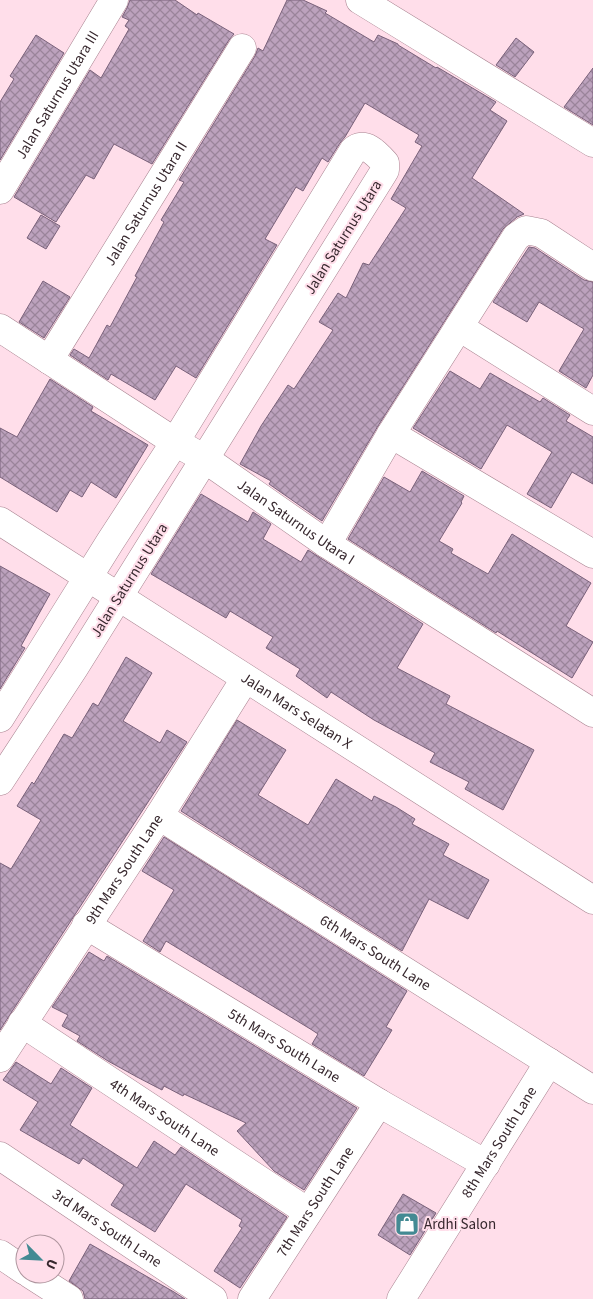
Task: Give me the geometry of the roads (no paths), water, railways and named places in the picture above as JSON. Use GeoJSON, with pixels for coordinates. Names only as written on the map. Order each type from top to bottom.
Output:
{"type":"FeatureCollection","features":[{"type":"Feature","properties":{"kind":"street","name":"Jalan Saturnus Utara III"},"geometry":{"type":"LineString","coordinates":[[0,190],[114,0]]}},
{"type":"Feature","properties":{"kind":"street"},"geometry":{"type":"LineString","coordinates":[[360,0],[593,143]]}},
{"type":"Feature","properties":{"kind":"street","name":"Jalan Saturnus Utara II"},"geometry":{"type":"LineString","coordinates":[[49,360],[242,48]]}},
{"type":"Feature","properties":{"kind":"street","name":"Jalan Saturnus Utara"},"geometry":{"type":"LineString","coordinates":[[0,781],[74,668],[385,170],[385,163],[373,151],[365,147],[359,147],[352,152],[175,442],[2,710]]}},
{"type":"Feature","properties":{"kind":"street"},"geometry":{"type":"LineString","coordinates":[[327,544],[392,434],[516,237],[526,230],[541,233],[593,267]]}},
{"type":"Feature","properties":{"kind":"street"},"geometry":{"type":"LineString","coordinates":[[459,327],[593,411]]}},
{"type":"Feature","properties":{"kind":"street","name":"Jalan Saturnus Utara I"},"geometry":{"type":"LineString","coordinates":[[0,328],[205,460],[327,544],[593,713]]}},
{"type":"Feature","properties":{"kind":"street"},"geometry":{"type":"LineString","coordinates":[[392,434],[593,554]]}},
{"type":"Feature","properties":{"kind":"street","name":"Jalan Mars Selatan X"},"geometry":{"type":"LineString","coordinates":[[0,521],[593,900]]}},
{"type":"Feature","properties":{"kind":"street","name":"9th Mars South Lane"},"geometry":{"type":"LineString","coordinates":[[0,1058],[159,816],[245,679]]}},
{"type":"Feature","properties":{"kind":"street","name":"6th Mars South Lane"},"geometry":{"type":"LineString","coordinates":[[159,816],[593,1090]]}},
{"type":"Feature","properties":{"kind":"street","name":"5th Mars South Lane"},"geometry":{"type":"LineString","coordinates":[[86,925],[379,1104],[486,1164]]}},
{"type":"Feature","properties":{"kind":"street","name":"4th Mars South Lane"},"geometry":{"type":"LineString","coordinates":[[22,1023],[308,1212]]}},
{"type":"Feature","properties":{"kind":"street","name":"8th Mars South Lane"},"geometry":{"type":"LineString","coordinates":[[401,1299],[550,1062]]}},
{"type":"Feature","properties":{"kind":"street","name":"7th Mars South Lane"},"geometry":{"type":"LineString","coordinates":[[252,1299],[379,1104]]}},
{"type":"Feature","properties":{"kind":"street","name":"3rd Mars South Lane"},"geometry":{"type":"LineString","coordinates":[[0,1156],[213,1299]]}},
{"type":"Feature","properties":{"kind":"street"},"geometry":{"type":"LineString","coordinates":[[0,1254],[15,1264]]}},
{"type":"Feature","properties":{"kind":"street"},"geometry":{"type":"LineString","coordinates":[[46,1284],[69,1299]]}},
{"type":"Feature","properties":{"kind":"place","name":"Ardhi Salon"},"geometry":{"type":"Point","coordinates":[407,1224]}}]}
